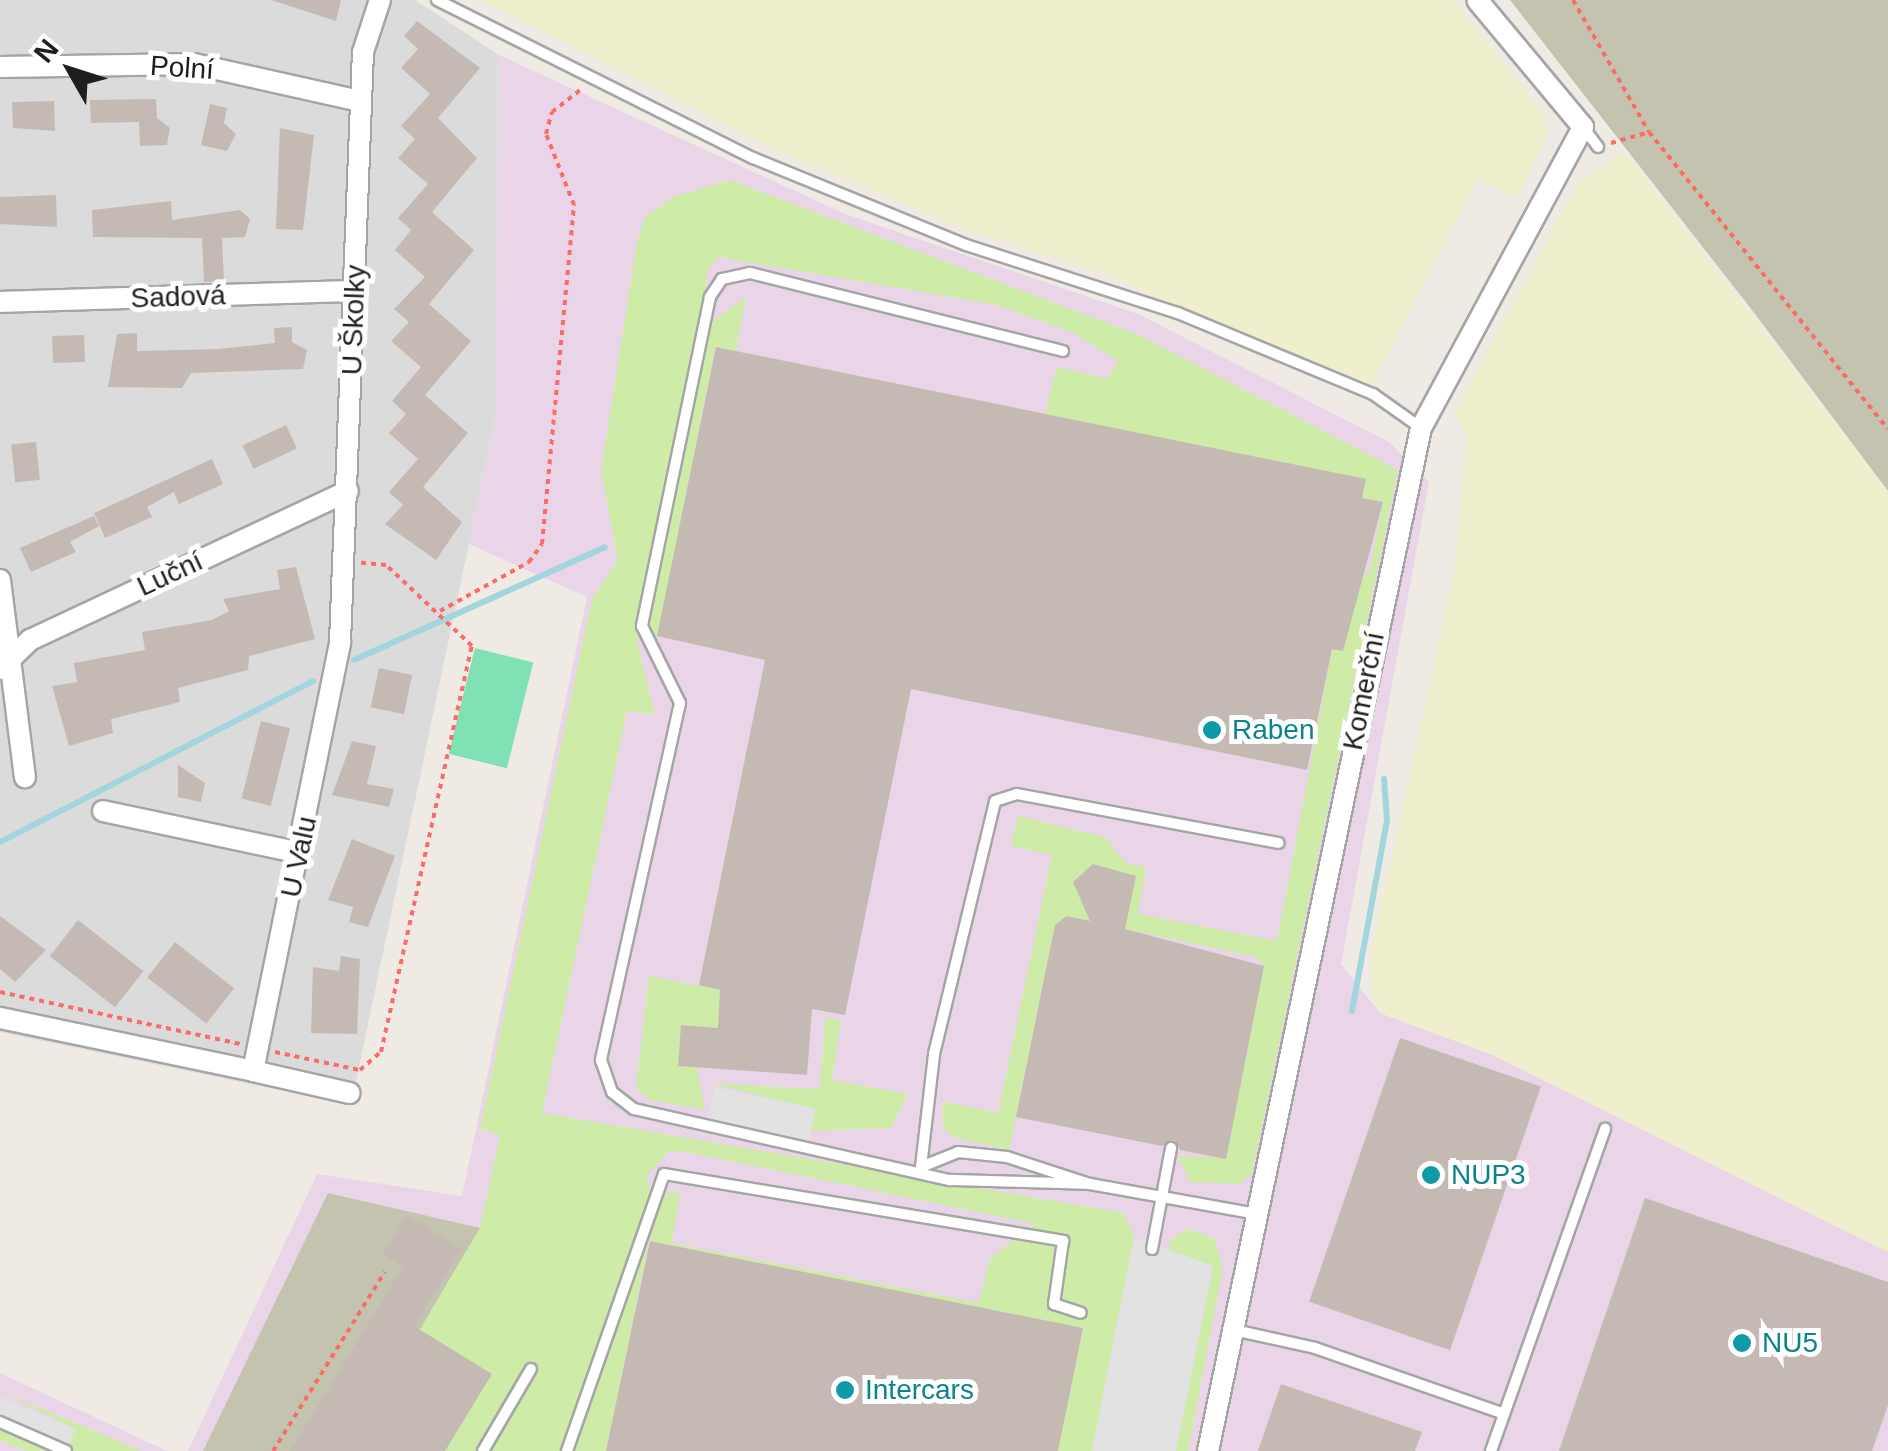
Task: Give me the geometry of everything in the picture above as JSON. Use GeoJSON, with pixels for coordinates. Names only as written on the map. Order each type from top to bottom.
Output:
{"type":"FeatureCollection","features":[{"type":"Feature","properties":{"kind":"street","name":"U Školky"},"geometry":{"type":"LineString","coordinates":[[340,642],[346,562],[360,101],[365,38],[380,0]]}},
{"type":"Feature","properties":{"kind":"street"},"geometry":{"type":"LineString","coordinates":[[1477,0],[1583,126]]}},
{"type":"Feature","properties":{"kind":"street","name":"Polní"},"geometry":{"type":"LineString","coordinates":[[0,67],[194,64],[360,101]]}},
{"type":"Feature","properties":{"kind":"street","name":"Komerční"},"geometry":{"type":"LineString","coordinates":[[1208,1451],[1421,428],[1583,126]]}},
{"type":"Feature","properties":{"kind":"street","name":"Sadová"},"geometry":{"type":"LineString","coordinates":[[0,302],[356,291]]}},
{"type":"Feature","properties":{"kind":"street","name":"Luční"},"geometry":{"type":"LineString","coordinates":[[4,665],[38,636],[348,490]]}},
{"type":"Feature","properties":{"kind":"street"},"geometry":{"type":"LineString","coordinates":[[0,580],[4,665],[25,777]]}},
{"type":"Feature","properties":{"kind":"street","name":"U Valu"},"geometry":{"type":"LineString","coordinates":[[253,1071],[340,642]]}},
{"type":"Feature","properties":{"kind":"street"},"geometry":{"type":"LineString","coordinates":[[102,811],[300,853]]}},
{"type":"Feature","properties":{"kind":"street"},"geometry":{"type":"LineString","coordinates":[[0,1018],[350,1093]]}},
{"type":"Feature","properties":{"kind":"lane"},"geometry":{"type":"LineString","coordinates":[[438,0],[592,82],[906,222],[1178,313],[1373,394],[1421,428]]}},
{"type":"Feature","properties":{"kind":"lane"},"geometry":{"type":"LineString","coordinates":[[1583,126],[1598,147]]}},
{"type":"Feature","properties":{"kind":"lane"},"geometry":{"type":"LineString","coordinates":[[1063,351],[750,272],[722,278],[710,297],[642,626],[680,704],[601,1060],[612,1092],[634,1109],[920,1166],[1000,1188],[1090,1184]]}},
{"type":"Feature","properties":{"kind":"lane"},"geometry":{"type":"LineString","coordinates":[[920,1166],[934,1054],[995,801],[1017,794],[1278,844]]}},
{"type":"Feature","properties":{"kind":"lane"},"geometry":{"type":"LineString","coordinates":[[1491,1451],[1605,1129]]}},
{"type":"Feature","properties":{"kind":"lane"},"geometry":{"type":"LineString","coordinates":[[1152,1249],[1172,1148]]}},
{"type":"Feature","properties":{"kind":"lane"},"geometry":{"type":"LineString","coordinates":[[920,1166],[958,1152],[1090,1184],[1257,1214]]}},
{"type":"Feature","properties":{"kind":"lane"},"geometry":{"type":"LineString","coordinates":[[567,1451],[664,1174],[1063,1241],[1054,1304],[1081,1312]]}},
{"type":"Feature","properties":{"kind":"lane"},"geometry":{"type":"LineString","coordinates":[[1234,1330],[1315,1348],[1504,1414]]}},
{"type":"Feature","properties":{"kind":"lane"},"geometry":{"type":"LineString","coordinates":[[483,1451],[531,1370]]}},
{"type":"Feature","properties":{"kind":"lane"},"geometry":{"type":"LineString","coordinates":[[0,1422],[66,1451]]}},
{"type":"Feature","properties":{"kind":"path"},"geometry":{"type":"LineString","coordinates":[[1572,0],[1648,132],[1888,429]]}},
{"type":"Feature","properties":{"kind":"path"},"geometry":{"type":"LineString","coordinates":[[441,613],[529,562],[542,544],[574,204],[546,134],[558,104],[592,82]]}},
{"type":"Feature","properties":{"kind":"path"},"geometry":{"type":"LineString","coordinates":[[1598,147],[1648,132]]}},
{"type":"Feature","properties":{"kind":"path"},"geometry":{"type":"LineString","coordinates":[[0,992],[360,1070],[381,1052],[472,646],[456,624],[386,564],[346,562]]}},
{"type":"Feature","properties":{"kind":"path"},"geometry":{"type":"LineString","coordinates":[[273,1451],[385,1272]]}},
{"type":"Feature","properties":{"kind":"shaded area"},"geometry":{"type":"Polygon","coordinates":[[[0,0],[415,0],[499,55],[496,415],[351,1105],[0,1032],[0,0]]]}},
{"type":"Feature","properties":{"kind":"shaded area"},"geometry":{"type":"Polygon","coordinates":[[[481,0],[1453,0],[1544,113],[1548,133],[1517,198],[1478,178],[1368,392],[1108,275],[958,227],[777,150],[481,0]]]}},
{"type":"Feature","properties":{"kind":"shaded area"},"geometry":{"type":"Polygon","coordinates":[[[1510,0],[1888,0],[1888,491],[1755,314],[1510,0]]]}},
{"type":"Feature","properties":{"kind":"shaded area"},"geometry":{"type":"Polygon","coordinates":[[[499,55],[845,214],[1138,314],[1389,442],[1429,482],[1341,964],[1380,1013],[1493,1055],[1888,1250],[1888,1451],[188,1451],[317,1174],[462,1196],[587,597],[469,544],[496,415],[499,55]]]}},
{"type":"Feature","properties":{"kind":"shaded area"},"geometry":{"type":"Polygon","coordinates":[[[1624,151],[1888,491],[1888,1252],[1493,1055],[1380,1013],[1372,994],[1371,952],[1454,575],[1467,439],[1455,413],[1576,186],[1624,151]]]}},
{"type":"Feature","properties":{"kind":"shaded area"},"geometry":{"type":"Polygon","coordinates":[[[714,1087],[816,1109],[808,1145],[706,1123],[714,1087]]]}},
{"type":"Feature","properties":{"kind":"shaded area"},"geometry":{"type":"Polygon","coordinates":[[[328,1193],[480,1228],[348,1451],[203,1451],[328,1193]]]}},
{"type":"Feature","properties":{"kind":"shaded area"},"geometry":{"type":"Polygon","coordinates":[[[1134,1237],[1213,1266],[1176,1451],[1092,1451],[1134,1237]]]}},
{"type":"Feature","properties":{"kind":"shaded area"},"geometry":{"type":"Polygon","coordinates":[[[0,1373],[167,1451],[0,1451],[0,1373]]]}},
{"type":"Feature","properties":{"kind":"shaded area"},"geometry":{"type":"Polygon","coordinates":[[[0,1397],[75,1429],[63,1451],[0,1424],[0,1397]]]}},
{"type":"Feature","properties":{"kind":"green space"},"geometry":{"type":"Polygon","coordinates":[[[730,180],[1139,335],[1398,470],[1252,1173],[1241,1184],[1190,1182],[1178,1156],[1226,1158],[1264,966],[1256,957],[1066,916],[1055,925],[1009,1150],[954,1137],[943,1128],[942,1101],[998,1113],[1052,855],[1011,846],[1018,816],[1105,837],[1125,863],[1146,867],[1138,914],[1277,941],[1347,571],[1369,575],[1383,502],[1362,498],[1366,480],[1045,414],[1057,367],[1107,379],[1118,361],[1074,333],[997,305],[718,257],[708,269],[702,329],[746,297],[736,351],[715,348],[657,638],[636,637],[655,715],[627,711],[542,1113],[1124,1213],[1134,1237],[1092,1451],[1058,1451],[1083,1328],[649,1241],[606,1451],[348,1451],[480,1228],[500,1135],[480,1129],[592,599],[618,560],[601,471],[637,242],[645,217],[673,197],[730,180]],[[669,1151],[647,1174],[651,1195],[680,1191],[672,1243],[979,1303],[990,1258],[1036,1224],[669,1151]]]}},
{"type":"Feature","properties":{"kind":"green space"},"geometry":{"type":"Polygon","coordinates":[[[475,648],[533,663],[507,768],[449,754],[475,648]]]}},
{"type":"Feature","properties":{"kind":"green space"},"geometry":{"type":"Polygon","coordinates":[[[649,976],[720,990],[718,1028],[682,1025],[678,1066],[697,1067],[705,1110],[650,1100],[636,1088],[649,976]]]}},
{"type":"Feature","properties":{"kind":"green space"},"geometry":{"type":"Polygon","coordinates":[[[826,1017],[841,1021],[832,1080],[908,1094],[891,1128],[811,1131],[815,1109],[709,1083],[819,1089],[826,1017]]]}},
{"type":"Feature","properties":{"kind":"green space"},"geometry":{"type":"Polygon","coordinates":[[[1188,1229],[1215,1239],[1223,1269],[1188,1451],[1176,1451],[1213,1267],[1168,1254],[1171,1239],[1188,1229]]]}},
{"type":"Feature","properties":{"kind":"green space"},"geometry":{"type":"Polygon","coordinates":[[[0,1391],[142,1451],[26,1451],[0,1440],[0,1422],[75,1429],[0,1391]]]}},
{"type":"Feature","properties":{"kind":"building"},"geometry":{"type":"Polygon","coordinates":[[[271,0],[341,0],[336,21],[271,0]]]}},
{"type":"Feature","properties":{"kind":"building"},"geometry":{"type":"Polygon","coordinates":[[[417,21],[480,68],[438,118],[477,158],[432,212],[474,250],[429,304],[471,341],[425,395],[468,433],[423,487],[462,522],[436,560],[385,524],[403,505],[389,492],[418,459],[389,433],[406,414],[392,401],[421,367],[391,341],[409,322],[394,309],[425,277],[395,250],[411,230],[398,218],[428,184],[398,158],[415,139],[401,126],[430,94],[401,68],[418,49],[404,36],[417,21]]]}},
{"type":"Feature","properties":{"kind":"building"},"geometry":{"type":"Polygon","coordinates":[[[156,99],[157,118],[170,128],[167,145],[140,146],[139,122],[91,123],[90,100],[156,99]]]}},
{"type":"Feature","properties":{"kind":"building"},"geometry":{"type":"Polygon","coordinates":[[[54,101],[55,131],[13,128],[12,102],[54,101]]]}},
{"type":"Feature","properties":{"kind":"building"},"geometry":{"type":"Polygon","coordinates":[[[210,104],[227,108],[224,123],[236,134],[227,151],[201,145],[210,104]]]}},
{"type":"Feature","properties":{"kind":"building"},"geometry":{"type":"Polygon","coordinates":[[[280,128],[314,135],[303,230],[276,229],[280,128]]]}},
{"type":"Feature","properties":{"kind":"building"},"geometry":{"type":"Polygon","coordinates":[[[56,195],[57,227],[0,224],[0,197],[56,195]]]}},
{"type":"Feature","properties":{"kind":"building"},"geometry":{"type":"Polygon","coordinates":[[[171,201],[172,220],[240,210],[250,219],[245,237],[222,238],[224,281],[204,282],[202,238],[93,237],[92,210],[171,201]]]}},
{"type":"Feature","properties":{"kind":"building"},"geometry":{"type":"Polygon","coordinates":[[[292,327],[292,342],[307,350],[303,369],[191,373],[182,388],[108,387],[117,334],[137,333],[137,351],[218,349],[275,343],[274,328],[292,327]]]}},
{"type":"Feature","properties":{"kind":"building"},"geometry":{"type":"Polygon","coordinates":[[[84,335],[85,362],[53,363],[52,336],[84,335]]]}},
{"type":"Feature","properties":{"kind":"building","name":"Raben"},"geometry":{"type":"Polygon","coordinates":[[[716,347],[1366,479],[1362,498],[1383,502],[1343,651],[1332,649],[1307,770],[911,689],[845,1015],[812,1009],[807,1075],[678,1066],[681,1025],[718,1028],[720,990],[699,985],[765,660],[657,636],[716,347]]]}},
{"type":"Feature","properties":{"kind":"building"},"geometry":{"type":"Polygon","coordinates":[[[286,425],[297,449],[253,469],[242,445],[286,425]]]}},
{"type":"Feature","properties":{"kind":"building"},"geometry":{"type":"Polygon","coordinates":[[[36,442],[40,480],[15,482],[11,445],[36,442]]]}},
{"type":"Feature","properties":{"kind":"building"},"geometry":{"type":"Polygon","coordinates":[[[212,459],[223,484],[179,504],[174,492],[147,507],[152,517],[105,538],[94,513],[212,459]]]}},
{"type":"Feature","properties":{"kind":"building"},"geometry":{"type":"Polygon","coordinates":[[[94,516],[99,526],[70,542],[76,552],[31,572],[20,548],[94,516]]]}},
{"type":"Feature","properties":{"kind":"building"},"geometry":{"type":"Polygon","coordinates":[[[296,567],[315,639],[249,656],[248,670],[178,688],[180,702],[111,719],[113,733],[69,746],[52,686],[77,682],[74,663],[145,650],[142,632],[212,620],[229,611],[223,599],[280,589],[277,570],[296,567]]]}},
{"type":"Feature","properties":{"kind":"building"},"geometry":{"type":"Polygon","coordinates":[[[379,668],[412,675],[404,714],[371,707],[379,668]]]}},
{"type":"Feature","properties":{"kind":"building"},"geometry":{"type":"Polygon","coordinates":[[[261,721],[290,728],[271,806],[242,799],[261,721]]]}},
{"type":"Feature","properties":{"kind":"building"},"geometry":{"type":"Polygon","coordinates":[[[352,741],[376,746],[367,784],[394,789],[389,807],[332,795],[352,741]]]}},
{"type":"Feature","properties":{"kind":"building"},"geometry":{"type":"Polygon","coordinates":[[[178,765],[205,783],[201,802],[178,797],[178,765]]]}},
{"type":"Feature","properties":{"kind":"building"},"geometry":{"type":"Polygon","coordinates":[[[352,839],[395,856],[368,927],[349,922],[353,907],[328,900],[352,839]]]}},
{"type":"Feature","properties":{"kind":"building"},"geometry":{"type":"Polygon","coordinates":[[[1093,864],[1136,876],[1125,929],[1264,966],[1226,1159],[1180,1150],[1174,1140],[1162,1146],[1016,1117],[1055,925],[1066,916],[1090,921],[1073,882],[1093,864]]]}},
{"type":"Feature","properties":{"kind":"building"},"geometry":{"type":"Polygon","coordinates":[[[0,916],[46,950],[15,982],[0,969],[0,916]]]}},
{"type":"Feature","properties":{"kind":"building"},"geometry":{"type":"Polygon","coordinates":[[[78,920],[143,971],[115,1007],[50,956],[78,920]]]}},
{"type":"Feature","properties":{"kind":"building"},"geometry":{"type":"Polygon","coordinates":[[[175,942],[234,988],[206,1024],[147,977],[175,942]]]}},
{"type":"Feature","properties":{"kind":"building"},"geometry":{"type":"Polygon","coordinates":[[[341,956],[360,959],[357,1034],[311,1033],[313,967],[339,971],[341,956]]]}},
{"type":"Feature","properties":{"kind":"building","name":"NUP3"},"geometry":{"type":"Polygon","coordinates":[[[1400,1038],[1541,1087],[1450,1350],[1309,1302],[1400,1038]]]}},
{"type":"Feature","properties":{"kind":"building","name":"NU5"},"geometry":{"type":"Polygon","coordinates":[[[1645,1198],[1888,1282],[1888,1405],[1872,1451],[1559,1451],[1645,1198]]]}},
{"type":"Feature","properties":{"kind":"building"},"geometry":{"type":"Polygon","coordinates":[[[407,1215],[462,1249],[414,1326],[492,1374],[445,1451],[290,1451],[403,1267],[383,1254],[407,1215]]]}},
{"type":"Feature","properties":{"kind":"building","name":"Intercars"},"geometry":{"type":"Polygon","coordinates":[[[650,1241],[1083,1328],[1058,1451],[606,1451],[650,1241]]]}},
{"type":"Feature","properties":{"kind":"building"},"geometry":{"type":"Polygon","coordinates":[[[1281,1384],[1422,1432],[1415,1451],[1258,1451],[1281,1384]]]}},
{"type":"Feature","properties":{"kind":"waterway"},"geometry":{"type":"LineString","coordinates":[[354,660],[605,547]]}},
{"type":"Feature","properties":{"kind":"waterway"},"geometry":{"type":"LineString","coordinates":[[0,842],[313,681]]}},
{"type":"Feature","properties":{"kind":"waterway"},"geometry":{"type":"LineString","coordinates":[[1352,1011],[1387,820],[1384,779]]}},
{"type":"Feature","properties":{"kind":"place","name":"Raben"},"geometry":{"type":"Point","coordinates":[1212,730]}},
{"type":"Feature","properties":{"kind":"place","name":"NUP3"},"geometry":{"type":"Point","coordinates":[1431,1175]}},
{"type":"Feature","properties":{"kind":"place","name":"NU5"},"geometry":{"type":"Point","coordinates":[1742,1343]}},
{"type":"Feature","properties":{"kind":"place","name":"Intercars"},"geometry":{"type":"Point","coordinates":[845,1390]}}]}
